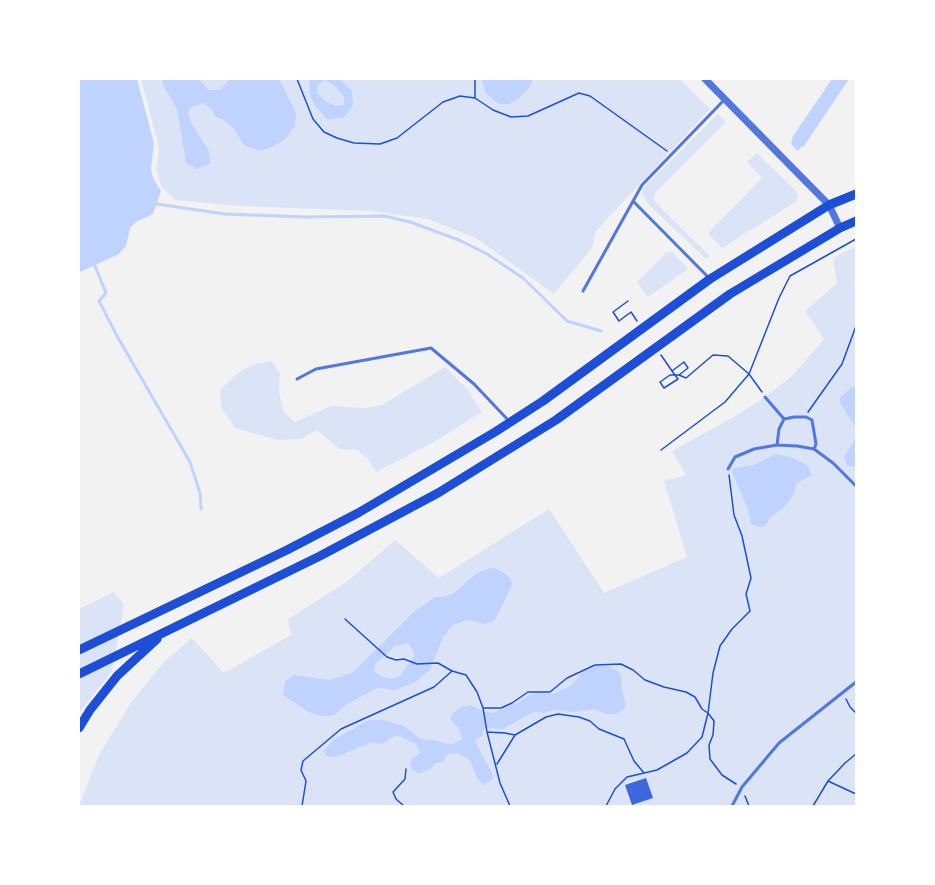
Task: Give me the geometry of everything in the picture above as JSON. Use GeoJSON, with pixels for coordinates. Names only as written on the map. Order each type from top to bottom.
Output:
{"type":"FeatureCollection","features":[{"type":"Feature","properties":{"kind":"highway"},"geometry":{"type":"LineString","coordinates":[[79,650],[352,517],[544,401],[710,279],[829,206],[856,194]]}},
{"type":"Feature","properties":{"kind":"highway"},"geometry":{"type":"LineString","coordinates":[[79,674],[320,556],[490,462],[556,420],[730,294],[840,228],[856,221]]}},
{"type":"Feature","properties":{"kind":"highway"},"geometry":{"type":"LineString","coordinates":[[79,728],[90,710],[117,676],[140,653],[171,628]]}},
{"type":"Feature","properties":{"kind":"street"},"geometry":{"type":"LineString","coordinates":[[705,79],[829,206],[840,228]]}},
{"type":"Feature","properties":{"kind":"lane"},"geometry":{"type":"LineString","coordinates":[[583,291],[642,185],[725,99]]}},
{"type":"Feature","properties":{"kind":"lane"},"geometry":{"type":"LineString","coordinates":[[633,201],[710,279]]}},
{"type":"Feature","properties":{"kind":"lane"},"geometry":{"type":"LineString","coordinates":[[297,379],[316,369],[431,348],[474,384],[510,422]]}},
{"type":"Feature","properties":{"kind":"lane"},"geometry":{"type":"LineString","coordinates":[[765,397],[784,419]]}},
{"type":"Feature","properties":{"kind":"lane"},"geometry":{"type":"LineString","coordinates":[[784,419],[806,417],[812,420],[816,444],[814,449]]}},
{"type":"Feature","properties":{"kind":"lane"},"geometry":{"type":"LineString","coordinates":[[777,446],[779,429],[784,419]]}},
{"type":"Feature","properties":{"kind":"lane"},"geometry":{"type":"LineString","coordinates":[[728,469],[735,457],[754,449],[777,446],[797,446],[814,449],[833,463],[856,486]]}},
{"type":"Feature","properties":{"kind":"lane"},"geometry":{"type":"LineString","coordinates":[[732,806],[742,787],[779,744],[856,682]]}},
{"type":"Feature","properties":{"kind":"path"},"geometry":{"type":"LineString","coordinates":[[297,79],[313,119],[324,132],[354,143],[380,144],[397,138],[444,102],[460,96],[476,98],[493,110],[511,117],[528,116],[579,93],[590,96],[672,154]]}},
{"type":"Feature","properties":{"kind":"path"},"geometry":{"type":"LineString","coordinates":[[475,79],[476,98]]}},
{"type":"Feature","properties":{"kind":"path"},"geometry":{"type":"LineString","coordinates":[[661,450],[725,402],[749,374],[779,298],[790,276],[856,239]]}},
{"type":"Feature","properties":{"kind":"path"},"geometry":{"type":"LineString","coordinates":[[806,417],[815,400],[842,364],[856,326]]}},
{"type":"Feature","properties":{"kind":"path"},"geometry":{"type":"LineString","coordinates":[[670,375],[679,375],[686,378],[713,355],[728,356],[749,374],[765,397]]}},
{"type":"Feature","properties":{"kind":"path"},"geometry":{"type":"LineString","coordinates":[[672,371],[684,362],[688,368],[679,375]]}},
{"type":"Feature","properties":{"kind":"path"},"geometry":{"type":"LineString","coordinates":[[606,806],[615,789],[627,778],[657,770],[687,752],[702,737],[708,713],[713,673],[720,646],[732,629],[750,611],[746,594],[751,578],[742,536],[734,515],[728,469]]}},
{"type":"Feature","properties":{"kind":"path"},"geometry":{"type":"LineString","coordinates":[[345,619],[387,658],[409,661],[416,664],[438,662],[452,671],[466,675],[477,692],[483,708],[487,732],[500,783],[510,806]]}},
{"type":"Feature","properties":{"kind":"path"},"geometry":{"type":"LineString","coordinates":[[483,708],[501,708],[512,703],[528,692],[550,692],[567,678],[595,665],[620,664],[633,670],[645,680],[664,687],[686,692],[695,697],[702,709],[708,713],[714,722],[713,735],[709,745],[710,759],[722,775],[742,787],[748,806]]}},
{"type":"Feature","properties":{"kind":"path"},"geometry":{"type":"LineString","coordinates":[[302,806],[306,780],[300,770],[303,761],[341,729],[434,687],[452,671]]}},
{"type":"Feature","properties":{"kind":"path"},"geometry":{"type":"LineString","coordinates":[[843,692],[850,707],[856,714]]}},
{"type":"Feature","properties":{"kind":"path"},"geometry":{"type":"LineString","coordinates":[[496,765],[514,735],[546,717],[558,714],[579,717],[590,721],[599,729],[624,739],[634,761],[644,773]]}},
{"type":"Feature","properties":{"kind":"path"},"geometry":{"type":"LineString","coordinates":[[487,732],[514,735]]}},
{"type":"Feature","properties":{"kind":"path"},"geometry":{"type":"LineString","coordinates":[[813,806],[828,781],[844,763],[856,754]]}},
{"type":"Feature","properties":{"kind":"path"},"geometry":{"type":"LineString","coordinates":[[404,806],[396,799],[393,792],[405,779],[406,769]]}},
{"type":"Feature","properties":{"kind":"path"},"geometry":{"type":"LineString","coordinates":[[828,781],[856,794]]}},
{"type":"Feature","properties":{"kind":"shaded area"},"geometry":{"type":"Polygon","coordinates":[[[141,79],[680,79],[710,109],[596,231],[592,248],[554,294],[476,238],[428,219],[372,211],[240,206],[175,200],[161,186],[156,169],[159,148],[141,79]]]}},
{"type":"Feature","properties":{"kind":"shaded area"},"geometry":{"type":"Polygon","coordinates":[[[718,114],[726,122],[654,194],[654,200],[657,204],[710,256],[706,259],[647,203],[642,192],[644,187],[718,114]]]}},
{"type":"Feature","properties":{"kind":"shaded area"},"geometry":{"type":"Polygon","coordinates":[[[757,153],[795,190],[798,195],[797,201],[722,248],[710,236],[709,232],[762,178],[747,162],[757,153]]]}},
{"type":"Feature","properties":{"kind":"shaded area"},"geometry":{"type":"Polygon","coordinates":[[[856,246],[856,806],[79,806],[99,755],[130,704],[163,663],[192,638],[224,673],[291,635],[288,619],[348,581],[395,540],[439,578],[549,509],[604,593],[687,557],[664,481],[686,475],[672,451],[734,417],[765,397],[792,376],[824,339],[805,311],[837,283],[833,258],[856,246]]]}},
{"type":"Feature","properties":{"kind":"shaded area"},"geometry":{"type":"Polygon","coordinates":[[[667,252],[673,252],[688,269],[648,297],[637,282],[667,252]]]}},
{"type":"Feature","properties":{"kind":"shaded area"},"geometry":{"type":"Polygon","coordinates":[[[272,361],[280,373],[279,392],[284,412],[295,422],[331,406],[365,408],[382,405],[445,367],[467,389],[482,412],[432,443],[376,472],[368,459],[357,450],[340,449],[317,430],[301,439],[278,440],[235,428],[221,407],[220,390],[237,374],[252,365],[272,361]]]}},
{"type":"Feature","properties":{"kind":"shaded area"},"geometry":{"type":"Polygon","coordinates":[[[114,592],[124,604],[112,671],[79,713],[79,609],[114,592]]]}},
{"type":"Feature","properties":{"kind":"water"},"geometry":{"type":"Polygon","coordinates":[[[79,79],[137,79],[154,143],[151,169],[153,178],[161,191],[153,214],[136,222],[130,228],[126,246],[119,254],[80,272],[79,79]]]}},
{"type":"Feature","properties":{"kind":"water"},"geometry":{"type":"Polygon","coordinates":[[[164,79],[199,79],[208,90],[220,90],[230,79],[279,79],[296,113],[295,126],[285,139],[272,147],[260,151],[245,146],[232,127],[224,120],[216,117],[211,108],[203,103],[194,106],[188,111],[190,121],[209,151],[210,164],[197,169],[186,163],[177,109],[162,83],[164,79]]]}},
{"type":"Feature","properties":{"kind":"water"},"geometry":{"type":"Polygon","coordinates":[[[309,79],[340,79],[352,91],[353,106],[344,117],[328,120],[316,107],[310,96],[309,79]],[[325,80],[317,86],[317,93],[325,101],[336,106],[344,105],[344,98],[337,88],[325,80]]]}},
{"type":"Feature","properties":{"kind":"water"},"geometry":{"type":"Polygon","coordinates":[[[482,79],[533,79],[529,88],[519,98],[510,104],[498,104],[485,92],[482,79]]]}},
{"type":"Feature","properties":{"kind":"water"},"geometry":{"type":"Polygon","coordinates":[[[832,79],[849,79],[804,146],[798,151],[791,144],[793,136],[832,79]]]}},
{"type":"Feature","properties":{"kind":"water"},"geometry":{"type":"Polygon","coordinates":[[[851,387],[856,388],[856,428],[840,403],[840,398],[851,387]]]}},
{"type":"Feature","properties":{"kind":"water"},"geometry":{"type":"Polygon","coordinates":[[[856,437],[856,466],[852,467],[847,465],[844,457],[856,437]]]}},
{"type":"Feature","properties":{"kind":"water"},"geometry":{"type":"Polygon","coordinates":[[[775,454],[794,458],[808,466],[812,475],[796,484],[794,494],[786,505],[770,518],[765,526],[760,527],[751,524],[748,509],[732,472],[734,468],[754,465],[775,454]]]}},
{"type":"Feature","properties":{"kind":"water"},"geometry":{"type":"Polygon","coordinates":[[[490,568],[495,568],[511,579],[512,585],[495,620],[486,624],[467,620],[453,625],[443,637],[430,670],[415,682],[396,690],[377,688],[347,704],[336,714],[331,716],[321,716],[307,711],[283,695],[285,681],[294,675],[329,680],[352,673],[415,611],[435,597],[445,597],[454,593],[476,574],[490,568]],[[408,643],[395,646],[376,663],[374,668],[375,672],[383,677],[392,679],[401,675],[414,656],[414,652],[408,643]]]}},
{"type":"Feature","properties":{"kind":"water"},"geometry":{"type":"Polygon","coordinates":[[[600,664],[619,672],[626,705],[624,709],[616,714],[606,714],[595,709],[573,712],[554,710],[544,713],[534,712],[502,729],[488,728],[483,730],[483,735],[475,741],[493,775],[492,780],[484,785],[477,778],[470,760],[457,753],[448,754],[442,762],[434,764],[432,768],[419,774],[411,768],[410,764],[412,759],[420,753],[416,744],[399,736],[394,736],[382,744],[372,742],[336,757],[326,756],[324,751],[333,740],[369,720],[384,720],[404,726],[419,738],[429,741],[434,740],[453,744],[462,739],[460,730],[450,719],[452,714],[460,708],[470,705],[483,711],[493,713],[521,701],[529,695],[539,693],[554,694],[572,685],[582,673],[600,664]]]}},
{"type":"Feature","properties":{"kind":"building"},"geometry":{"type":"Polygon","coordinates":[[[646,778],[653,798],[632,805],[625,785],[646,778]]]}},
{"type":"Feature","properties":{"kind":"waterway"},"geometry":{"type":"LineString","coordinates":[[157,204],[225,214],[306,217],[384,216],[410,222],[459,240],[487,254],[523,278],[567,321],[601,331]]}},
{"type":"Feature","properties":{"kind":"waterway"},"geometry":{"type":"LineString","coordinates":[[95,266],[106,293],[99,301],[117,336],[190,462],[200,493],[201,509]]}}]}
